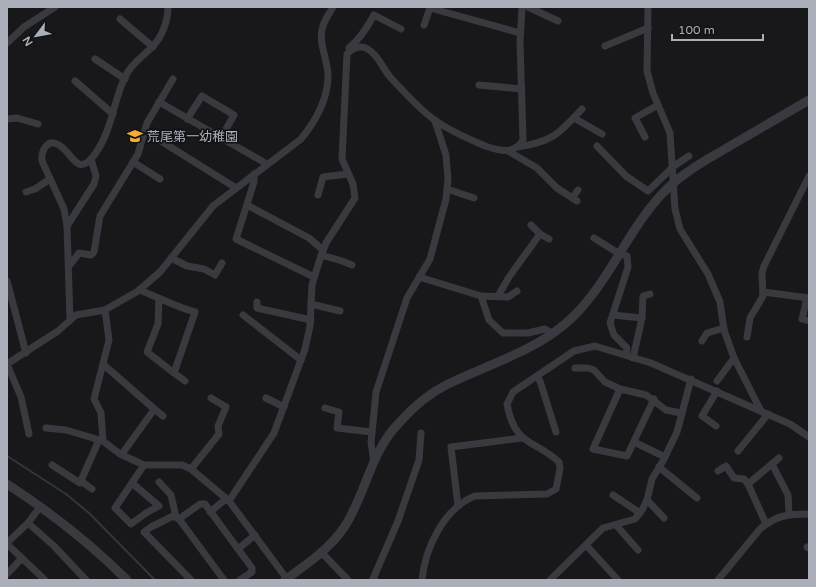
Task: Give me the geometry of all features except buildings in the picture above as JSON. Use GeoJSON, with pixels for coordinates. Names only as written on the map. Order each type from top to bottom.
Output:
{"type":"FeatureCollection","features":[{"type":"Feature","properties":{"kind":"street"},"geometry":{"type":"LineString","coordinates":[[7,43],[24,27],[55,7]]}},
{"type":"Feature","properties":{"kind":"street"},"geometry":{"type":"LineString","coordinates":[[70,320],[68,226],[64,209],[42,161],[41,152],[45,146],[52,143],[58,144],[73,161],[79,164],[86,163],[91,159],[101,146],[124,79],[132,65],[153,47],[164,28],[168,7]]}},
{"type":"Feature","properties":{"kind":"street"},"geometry":{"type":"LineString","coordinates":[[29,434],[21,398],[7,364],[26,353],[76,315],[105,310],[139,290],[160,272],[212,206],[301,139],[312,126],[324,101],[328,77],[321,36],[323,26],[333,7]]}},
{"type":"Feature","properties":{"kind":"street"},"geometry":{"type":"LineString","coordinates":[[517,147],[523,140],[520,33],[522,7]]}},
{"type":"Feature","properties":{"kind":"street"},"geometry":{"type":"LineString","coordinates":[[528,7],[558,21]]}},
{"type":"Feature","properties":{"kind":"street"},"geometry":{"type":"LineString","coordinates":[[648,7],[647,71],[658,105],[670,133],[674,168],[675,209],[680,228],[708,274],[720,302],[724,328],[734,358],[761,411]]}},
{"type":"Feature","properties":{"kind":"street"},"geometry":{"type":"LineString","coordinates":[[424,25],[430,8],[520,33]]}},
{"type":"Feature","properties":{"kind":"street"},"geometry":{"type":"LineString","coordinates":[[210,512],[228,500],[274,433],[305,349],[310,320],[314,277],[322,252],[355,198],[353,184],[342,159],[346,58],[344,56],[347,49],[355,43],[367,28],[374,15],[401,29]]}},
{"type":"Feature","properties":{"kind":"street"},"geometry":{"type":"LineString","coordinates":[[120,19],[153,47]]}},
{"type":"Feature","properties":{"kind":"street"},"geometry":{"type":"LineString","coordinates":[[605,46],[648,28]]}},
{"type":"Feature","properties":{"kind":"street"},"geometry":{"type":"LineString","coordinates":[[346,58],[352,50],[358,47],[365,48],[376,55],[390,77],[435,121],[470,140],[500,150],[508,151],[538,168],[557,188],[574,200],[578,190]]}},
{"type":"Feature","properties":{"kind":"street"},"geometry":{"type":"LineString","coordinates":[[95,59],[124,79]]}},
{"type":"Feature","properties":{"kind":"street"},"geometry":{"type":"LineString","coordinates":[[69,266],[79,253],[90,255],[94,252],[100,216],[138,154],[147,122],[173,79]]}},
{"type":"Feature","properties":{"kind":"street"},"geometry":{"type":"LineString","coordinates":[[75,81],[113,114]]}},
{"type":"Feature","properties":{"kind":"street"},"geometry":{"type":"LineString","coordinates":[[479,85],[522,90]]}},
{"type":"Feature","properties":{"kind":"street"},"geometry":{"type":"LineString","coordinates":[[187,119],[202,96],[234,115],[221,138]]}},
{"type":"Feature","properties":{"kind":"street"},"geometry":{"type":"LineString","coordinates":[[46,428],[66,430],[101,440],[122,454],[144,465],[182,465],[191,469],[228,500],[287,580],[322,553],[345,526],[384,441],[396,425],[425,400],[446,385],[553,334],[583,308],[598,288],[618,253],[648,210],[681,175],[809,100]]}},
{"type":"Feature","properties":{"kind":"street"},"geometry":{"type":"LineString","coordinates":[[159,102],[267,164]]}},
{"type":"Feature","properties":{"kind":"street"},"geometry":{"type":"LineString","coordinates":[[645,137],[635,118],[658,105]]}},
{"type":"Feature","properties":{"kind":"street"},"geometry":{"type":"LineString","coordinates":[[508,151],[517,147],[538,144],[550,139],[582,109]]}},
{"type":"Feature","properties":{"kind":"street"},"geometry":{"type":"LineString","coordinates":[[7,119],[17,118],[38,124]]}},
{"type":"Feature","properties":{"kind":"street"},"geometry":{"type":"LineString","coordinates":[[574,118],[602,134]]}},
{"type":"Feature","properties":{"kind":"street"},"geometry":{"type":"LineString","coordinates":[[374,462],[370,443],[376,392],[407,298],[430,259],[441,220],[447,189],[448,178],[446,155],[435,121]]}},
{"type":"Feature","properties":{"kind":"street"},"geometry":{"type":"LineString","coordinates":[[145,131],[236,188]]}},
{"type":"Feature","properties":{"kind":"street"},"geometry":{"type":"LineString","coordinates":[[597,146],[626,176],[648,191],[689,156]]}},
{"type":"Feature","properties":{"kind":"street"},"geometry":{"type":"LineString","coordinates":[[68,226],[94,184],[96,176],[91,159]]}},
{"type":"Feature","properties":{"kind":"street"},"geometry":{"type":"LineString","coordinates":[[133,162],[160,179]]}},
{"type":"Feature","properties":{"kind":"street"},"geometry":{"type":"LineString","coordinates":[[254,174],[254,182],[236,238],[314,277]]}},
{"type":"Feature","properties":{"kind":"street"},"geometry":{"type":"LineString","coordinates":[[318,194],[323,177],[348,174]]}},
{"type":"Feature","properties":{"kind":"street"},"geometry":{"type":"LineString","coordinates":[[747,337],[750,318],[763,296],[762,273],[764,266],[809,176]]}},
{"type":"Feature","properties":{"kind":"street"},"geometry":{"type":"LineString","coordinates":[[26,192],[35,189],[50,179]]}},
{"type":"Feature","properties":{"kind":"street"},"geometry":{"type":"LineString","coordinates":[[447,189],[474,198]]}},
{"type":"Feature","properties":{"kind":"street"},"geometry":{"type":"LineString","coordinates":[[247,205],[308,238],[322,252],[352,265]]}},
{"type":"Feature","properties":{"kind":"street"},"geometry":{"type":"LineString","coordinates":[[531,225],[540,234],[549,239]]}},
{"type":"Feature","properties":{"kind":"street"},"geometry":{"type":"LineString","coordinates":[[498,296],[509,277],[540,234]]}},
{"type":"Feature","properties":{"kind":"street"},"geometry":{"type":"LineString","coordinates":[[594,238],[618,253],[627,256],[628,267],[610,323],[614,335],[627,348],[626,355]]}},
{"type":"Feature","properties":{"kind":"street"},"geometry":{"type":"LineString","coordinates":[[171,258],[187,266],[204,269],[215,275],[222,263]]}},
{"type":"Feature","properties":{"kind":"street"},"geometry":{"type":"LineString","coordinates":[[419,277],[481,296],[508,296],[517,291]]}},
{"type":"Feature","properties":{"kind":"street"},"geometry":{"type":"LineString","coordinates":[[7,281],[26,353]]}},
{"type":"Feature","properties":{"kind":"street"},"geometry":{"type":"LineString","coordinates":[[139,290],[195,312],[174,373]]}},
{"type":"Feature","properties":{"kind":"street"},"geometry":{"type":"LineString","coordinates":[[763,292],[808,298],[802,319],[809,321]]}},
{"type":"Feature","properties":{"kind":"street"},"geometry":{"type":"LineString","coordinates":[[633,358],[642,318],[643,296],[650,294]]}},
{"type":"Feature","properties":{"kind":"street"},"geometry":{"type":"LineString","coordinates":[[481,296],[489,320],[503,333],[528,333],[545,329],[553,334]]}},
{"type":"Feature","properties":{"kind":"street"},"geometry":{"type":"LineString","coordinates":[[159,298],[158,324],[147,352],[185,381]]}},
{"type":"Feature","properties":{"kind":"street"},"geometry":{"type":"LineString","coordinates":[[311,304],[340,311]]}},
{"type":"Feature","properties":{"kind":"street"},"geometry":{"type":"LineString","coordinates":[[257,308],[310,320]]}},
{"type":"Feature","properties":{"kind":"street"},"geometry":{"type":"LineString","coordinates":[[81,481],[101,440],[101,413],[94,399],[104,365],[109,340],[105,310]]}},
{"type":"Feature","properties":{"kind":"street"},"geometry":{"type":"LineString","coordinates":[[243,315],[301,360]]}},
{"type":"Feature","properties":{"kind":"street"},"geometry":{"type":"LineString","coordinates":[[613,315],[642,318]]}},
{"type":"Feature","properties":{"kind":"street"},"geometry":{"type":"LineString","coordinates":[[702,341],[707,333],[724,328]]}},
{"type":"Feature","properties":{"kind":"street"},"geometry":{"type":"LineString","coordinates":[[422,580],[431,544],[437,533],[458,506],[466,500],[475,496],[546,494],[556,488],[560,469],[559,462],[522,438],[513,426],[507,404],[513,392],[574,351],[586,347],[604,348],[626,355],[717,391],[790,424],[809,437]]}},
{"type":"Feature","properties":{"kind":"street"},"geometry":{"type":"LineString","coordinates":[[718,381],[734,358]]}},
{"type":"Feature","properties":{"kind":"street"},"geometry":{"type":"LineString","coordinates":[[104,365],[163,416]]}},
{"type":"Feature","properties":{"kind":"street"},"geometry":{"type":"LineString","coordinates":[[576,368],[588,368],[594,370],[605,382],[620,389],[646,395],[654,399],[666,410],[681,413]]}},
{"type":"Feature","properties":{"kind":"street"},"geometry":{"type":"LineString","coordinates":[[536,376],[540,381],[556,432]]}},
{"type":"Feature","properties":{"kind":"street"},"geometry":{"type":"LineString","coordinates":[[550,580],[603,528],[635,519],[640,513],[647,500],[652,479],[665,457],[678,427],[691,380]]}},
{"type":"Feature","properties":{"kind":"street"},"geometry":{"type":"LineString","coordinates":[[620,389],[593,449],[627,456],[654,399]]}},
{"type":"Feature","properties":{"kind":"street"},"geometry":{"type":"LineString","coordinates":[[716,426],[702,416],[717,391]]}},
{"type":"Feature","properties":{"kind":"street"},"geometry":{"type":"LineString","coordinates":[[191,469],[219,434],[218,426],[226,407],[212,398]]}},
{"type":"Feature","properties":{"kind":"street"},"geometry":{"type":"LineString","coordinates":[[266,398],[284,407]]}},
{"type":"Feature","properties":{"kind":"street"},"geometry":{"type":"LineString","coordinates":[[122,454],[153,410],[152,407]]}},
{"type":"Feature","properties":{"kind":"street"},"geometry":{"type":"LineString","coordinates":[[325,408],[339,412],[337,428],[372,432]]}},
{"type":"Feature","properties":{"kind":"street"},"geometry":{"type":"LineString","coordinates":[[738,451],[768,414]]}},
{"type":"Feature","properties":{"kind":"street"},"geometry":{"type":"LineString","coordinates":[[375,580],[373,579],[398,521],[419,460],[421,433]]}},
{"type":"Feature","properties":{"kind":"street"},"geometry":{"type":"LineString","coordinates":[[458,506],[451,448],[522,438]]}},
{"type":"Feature","properties":{"kind":"street"},"geometry":{"type":"LineString","coordinates":[[634,442],[665,457]]}},
{"type":"Feature","properties":{"kind":"street"},"geometry":{"type":"LineString","coordinates":[[748,484],[779,458]]}},
{"type":"Feature","properties":{"kind":"street"},"geometry":{"type":"LineString","coordinates":[[772,464],[788,495],[789,514]]}},
{"type":"Feature","properties":{"kind":"street"},"geometry":{"type":"LineString","coordinates":[[52,465],[80,483],[81,481],[92,489]]}},
{"type":"Feature","properties":{"kind":"street"},"geometry":{"type":"LineString","coordinates":[[132,483],[159,506],[146,512],[131,524],[115,508],[144,465]]}},
{"type":"Feature","properties":{"kind":"street"},"geometry":{"type":"LineString","coordinates":[[718,471],[726,466],[734,478],[744,479],[748,484],[766,524]]}},
{"type":"Feature","properties":{"kind":"street"},"geometry":{"type":"LineString","coordinates":[[659,467],[697,498]]}},
{"type":"Feature","properties":{"kind":"street"},"geometry":{"type":"LineString","coordinates":[[159,482],[171,495],[177,518],[224,580]]}},
{"type":"Feature","properties":{"kind":"street"},"geometry":{"type":"LineString","coordinates":[[7,484],[40,507],[101,554],[127,580]]}},
{"type":"Feature","properties":{"kind":"street"},"geometry":{"type":"LineString","coordinates":[[613,495],[640,513]]}},
{"type":"Feature","properties":{"kind":"street"},"geometry":{"type":"LineString","coordinates":[[647,500],[664,518]]}},
{"type":"Feature","properties":{"kind":"street"},"geometry":{"type":"LineString","coordinates":[[191,580],[144,532],[173,516],[177,518],[200,504],[205,504],[252,568],[252,572],[240,580]]}},
{"type":"Feature","properties":{"kind":"street"},"geometry":{"type":"LineString","coordinates":[[40,507],[28,523],[7,544],[45,580]]}},
{"type":"Feature","properties":{"kind":"street"},"geometry":{"type":"LineString","coordinates":[[718,580],[766,524],[775,518],[789,514],[809,514]]}},
{"type":"Feature","properties":{"kind":"street"},"geometry":{"type":"LineString","coordinates":[[28,523],[54,546],[83,579]]}},
{"type":"Feature","properties":{"kind":"street"},"geometry":{"type":"LineString","coordinates":[[616,525],[638,550]]}},
{"type":"Feature","properties":{"kind":"street"},"geometry":{"type":"LineString","coordinates":[[238,549],[255,535]]}},
{"type":"Feature","properties":{"kind":"street"},"geometry":{"type":"LineString","coordinates":[[586,544],[618,580]]}},
{"type":"Feature","properties":{"kind":"street"},"geometry":{"type":"LineString","coordinates":[[322,553],[348,580]]}},
{"type":"Feature","properties":{"kind":"street"},"geometry":{"type":"LineString","coordinates":[[7,574],[22,558]]}},
{"type":"Feature","properties":{"kind":"waterway"},"geometry":{"type":"LineString","coordinates":[[7,456],[66,494],[89,513],[155,580]]}},
{"type":"Feature","properties":{"kind":"place","name":"荒尾第一幼稚園"},"geometry":{"type":"Point","coordinates":[135,136]}}]}
